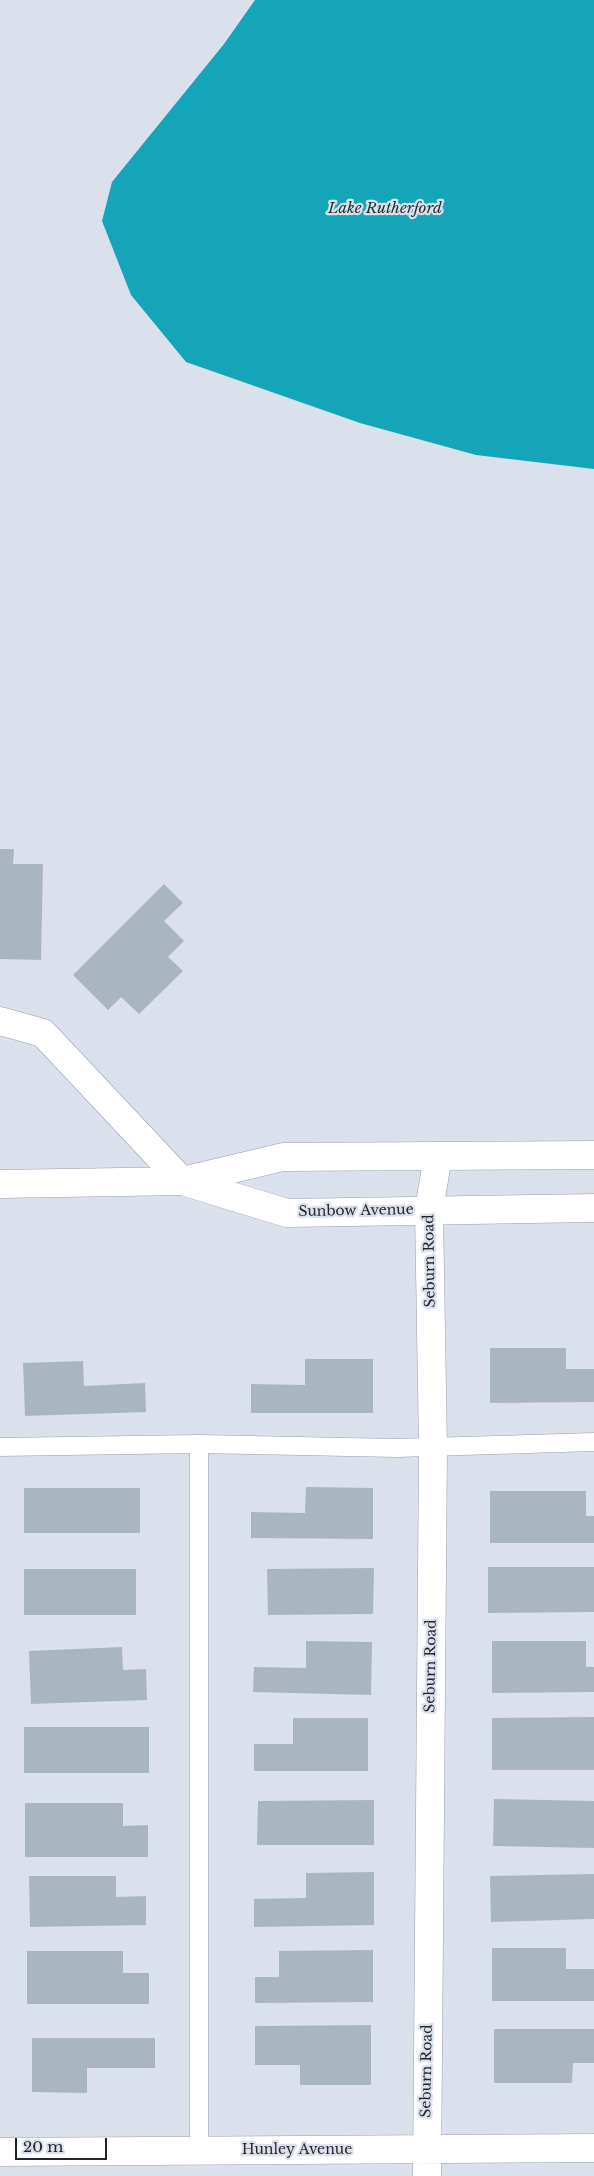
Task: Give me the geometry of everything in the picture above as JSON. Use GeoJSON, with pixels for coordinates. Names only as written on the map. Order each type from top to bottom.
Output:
{"type":"FeatureCollection","features":[{"type":"Feature","properties":{"kind":"street","name":"Sunbow Avenue"},"geometry":{"type":"LineString","coordinates":[[0,1021],[43,1033],[182,1181],[287,1213],[594,1208]]}},
{"type":"Feature","properties":{"kind":"street","name":"Sunbow Avenue"},"geometry":{"type":"LineString","coordinates":[[0,1184],[182,1181],[283,1157],[594,1155]]}},
{"type":"Feature","properties":{"kind":"street","name":"Seburn Road"},"geometry":{"type":"LineString","coordinates":[[427,2176],[433,1448],[429,1210],[438,1156]]}},
{"type":"Feature","properties":{"kind":"street","name":"Hunley Avenue"},"geometry":{"type":"LineString","coordinates":[[0,2152],[594,2148]]}},
{"type":"Feature","properties":{"kind":"lane"},"geometry":{"type":"LineString","coordinates":[[0,1446],[199,1444],[433,1448],[594,1442]]}},
{"type":"Feature","properties":{"kind":"lane"},"geometry":{"type":"LineString","coordinates":[[199,1444],[199,2151]]}},
{"type":"Feature","properties":{"kind":"water","name":"Lake Rutherford"},"geometry":{"type":"Polygon","coordinates":[[[255,0],[594,0],[594,469],[476,455],[360,423],[186,362],[131,295],[102,221],[112,182],[224,44],[255,0]]]}},
{"type":"Feature","properties":{"kind":"building"},"geometry":{"type":"Polygon","coordinates":[[[0,849],[14,849],[13,864],[43,864],[41,960],[0,959],[0,849]]]}},
{"type":"Feature","properties":{"kind":"building"},"geometry":{"type":"Polygon","coordinates":[[[164,884],[183,903],[164,921],[184,941],[168,957],[183,971],[139,1014],[121,997],[108,1010],[73,975],[164,884]]]}},
{"type":"Feature","properties":{"kind":"building"},"geometry":{"type":"Polygon","coordinates":[[[490,1348],[566,1348],[566,1369],[594,1369],[594,1402],[490,1403],[490,1348]]]}},
{"type":"Feature","properties":{"kind":"building"},"geometry":{"type":"Polygon","coordinates":[[[305,1359],[373,1359],[373,1413],[251,1413],[251,1384],[305,1385],[305,1359]]]}},
{"type":"Feature","properties":{"kind":"building"},"geometry":{"type":"Polygon","coordinates":[[[83,1361],[84,1386],[145,1383],[146,1412],[25,1416],[23,1363],[83,1361]]]}},
{"type":"Feature","properties":{"kind":"building"},"geometry":{"type":"Polygon","coordinates":[[[306,1487],[373,1488],[373,1539],[251,1538],[251,1512],[305,1513],[306,1487]]]}},
{"type":"Feature","properties":{"kind":"building"},"geometry":{"type":"Polygon","coordinates":[[[24,1488],[140,1488],[140,1533],[24,1533],[24,1488]]]}},
{"type":"Feature","properties":{"kind":"building"},"geometry":{"type":"Polygon","coordinates":[[[490,1491],[586,1491],[586,1516],[594,1516],[594,1543],[490,1543],[490,1491]]]}},
{"type":"Feature","properties":{"kind":"building"},"geometry":{"type":"Polygon","coordinates":[[[488,1567],[594,1567],[594,1612],[488,1613],[488,1567]]]}},
{"type":"Feature","properties":{"kind":"building"},"geometry":{"type":"Polygon","coordinates":[[[374,1568],[373,1614],[268,1615],[267,1569],[374,1568]]]}},
{"type":"Feature","properties":{"kind":"building"},"geometry":{"type":"Polygon","coordinates":[[[24,1569],[136,1569],[136,1615],[24,1615],[24,1569]]]}},
{"type":"Feature","properties":{"kind":"building"},"geometry":{"type":"Polygon","coordinates":[[[306,1641],[372,1642],[371,1695],[253,1692],[254,1667],[306,1668],[306,1641]]]}},
{"type":"Feature","properties":{"kind":"building"},"geometry":{"type":"Polygon","coordinates":[[[492,1641],[586,1641],[586,1667],[594,1667],[594,1692],[492,1693],[492,1641]]]}},
{"type":"Feature","properties":{"kind":"building"},"geometry":{"type":"Polygon","coordinates":[[[122,1647],[123,1670],[146,1669],[147,1700],[31,1704],[29,1651],[122,1647]]]}},
{"type":"Feature","properties":{"kind":"building"},"geometry":{"type":"Polygon","coordinates":[[[594,1717],[594,1770],[492,1770],[492,1718],[594,1717]]]}},
{"type":"Feature","properties":{"kind":"building"},"geometry":{"type":"Polygon","coordinates":[[[293,1718],[368,1718],[368,1771],[254,1771],[254,1744],[293,1744],[293,1718]]]}},
{"type":"Feature","properties":{"kind":"building"},"geometry":{"type":"Polygon","coordinates":[[[24,1727],[149,1727],[149,1773],[24,1773],[24,1727]]]}},
{"type":"Feature","properties":{"kind":"building"},"geometry":{"type":"Polygon","coordinates":[[[494,1799],[594,1801],[594,1848],[493,1846],[494,1799]]]}},
{"type":"Feature","properties":{"kind":"building"},"geometry":{"type":"Polygon","coordinates":[[[374,1800],[374,1845],[257,1845],[258,1801],[374,1800]]]}},
{"type":"Feature","properties":{"kind":"building"},"geometry":{"type":"Polygon","coordinates":[[[25,1803],[123,1803],[123,1826],[148,1825],[148,1857],[25,1857],[25,1803]]]}},
{"type":"Feature","properties":{"kind":"building"},"geometry":{"type":"Polygon","coordinates":[[[374,1872],[374,1925],[254,1927],[254,1899],[306,1898],[306,1873],[374,1872]]]}},
{"type":"Feature","properties":{"kind":"building"},"geometry":{"type":"Polygon","coordinates":[[[594,1874],[594,1919],[491,1922],[490,1876],[594,1874]]]}},
{"type":"Feature","properties":{"kind":"building"},"geometry":{"type":"Polygon","coordinates":[[[29,1876],[116,1876],[116,1897],[146,1896],[146,1925],[30,1927],[29,1876]]]}},
{"type":"Feature","properties":{"kind":"building"},"geometry":{"type":"Polygon","coordinates":[[[492,1948],[566,1948],[566,1969],[594,1969],[594,2001],[492,2001],[492,1948]]]}},
{"type":"Feature","properties":{"kind":"building"},"geometry":{"type":"Polygon","coordinates":[[[373,1950],[373,2002],[255,2003],[255,1977],[279,1977],[279,1951],[373,1950]]]}},
{"type":"Feature","properties":{"kind":"building"},"geometry":{"type":"Polygon","coordinates":[[[27,1951],[123,1951],[123,1973],[149,1973],[149,2004],[27,2004],[27,1951]]]}},
{"type":"Feature","properties":{"kind":"building"},"geometry":{"type":"Polygon","coordinates":[[[371,2025],[371,2085],[300,2085],[300,2065],[255,2065],[255,2026],[371,2025]]]}},
{"type":"Feature","properties":{"kind":"building"},"geometry":{"type":"Polygon","coordinates":[[[494,2029],[594,2029],[594,2063],[573,2063],[572,2083],[494,2083],[494,2029]]]}},
{"type":"Feature","properties":{"kind":"building"},"geometry":{"type":"Polygon","coordinates":[[[32,2038],[155,2038],[155,2068],[87,2068],[87,2093],[32,2092],[32,2038]]]}}]}
